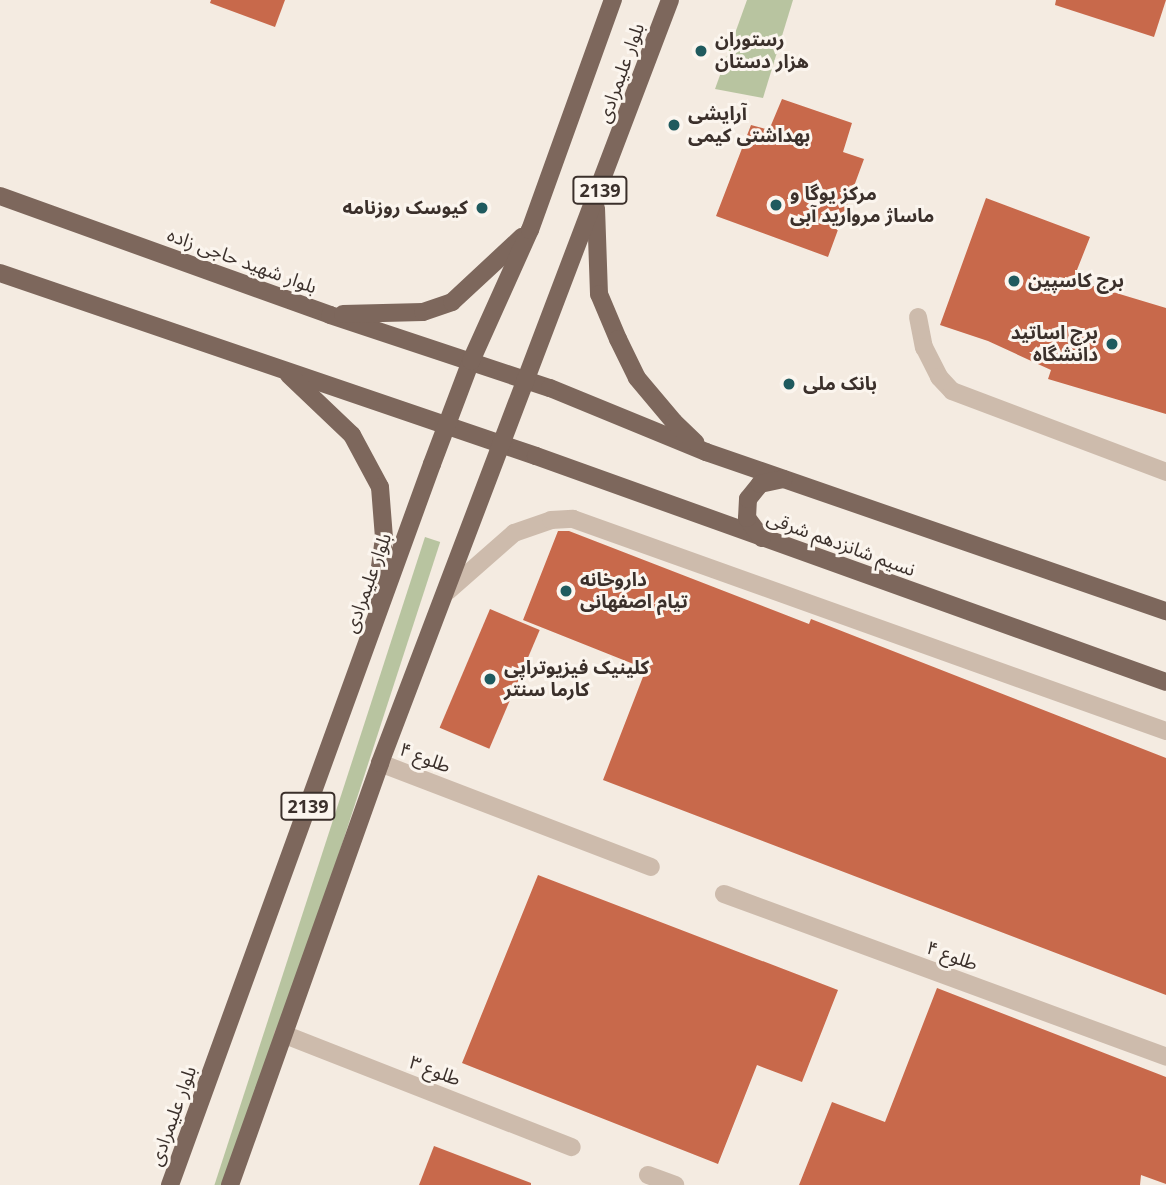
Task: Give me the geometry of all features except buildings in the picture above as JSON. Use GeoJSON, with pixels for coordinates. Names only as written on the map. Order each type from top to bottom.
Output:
{"type":"FeatureCollection","features":[{"type":"Feature","properties":{"kind":"main road","name":"بلوار علیمرادی"},"geometry":{"type":"LineString","coordinates":[[170,1185],[471,362],[530,230],[613,0]]}},
{"type":"Feature","properties":{"kind":"main road","name":"بلوار علیمرادی"},"geometry":{"type":"LineString","coordinates":[[230,1185],[380,763],[448,591],[670,0]]}},
{"type":"Feature","properties":{"kind":"main road","name":"بلوار شهید حاجی زاده"},"geometry":{"type":"LineString","coordinates":[[0,195],[330,314],[527,380]]}},
{"type":"Feature","properties":{"kind":"main road"},"geometry":{"type":"LineString","coordinates":[[595,202],[599,294],[618,339],[637,378],[674,422],[706,452]]}},
{"type":"Feature","properties":{"kind":"main road"},"geometry":{"type":"LineString","coordinates":[[330,314],[423,313],[452,302],[530,230]]}},
{"type":"Feature","properties":{"kind":"main road"},"geometry":{"type":"LineString","coordinates":[[0,273],[447,427]]}},
{"type":"Feature","properties":{"kind":"main road"},"geometry":{"type":"LineString","coordinates":[[284,370],[352,435],[380,487],[384,538],[371,633]]}},
{"type":"Feature","properties":{"kind":"main road"},"geometry":{"type":"LineString","coordinates":[[527,380],[706,452],[1166,611]]}},
{"type":"Feature","properties":{"kind":"main road","name":"نسیم شانزدهم شرقی"},"geometry":{"type":"LineString","coordinates":[[447,427],[1166,682]]}},
{"type":"Feature","properties":{"kind":"main road"},"geometry":{"type":"LineString","coordinates":[[762,538],[747,518],[748,499],[760,484],[783,479]]}},
{"type":"Feature","properties":{"kind":"street"},"geometry":{"type":"LineString","coordinates":[[918,317],[924,347],[939,377],[952,391],[1166,472]]}},
{"type":"Feature","properties":{"kind":"street"},"geometry":{"type":"LineString","coordinates":[[448,591],[514,533],[551,520],[573,519],[1166,731]]}},
{"type":"Feature","properties":{"kind":"street","name":"طلوع ۴"},"geometry":{"type":"LineString","coordinates":[[380,763],[651,867]]}},
{"type":"Feature","properties":{"kind":"street","name":"طلوع ۴"},"geometry":{"type":"LineString","coordinates":[[723,894],[1166,1057]]}},
{"type":"Feature","properties":{"kind":"street","name":"طلوع ۳"},"geometry":{"type":"LineString","coordinates":[[283,1034],[572,1147]]}},
{"type":"Feature","properties":{"kind":"street"},"geometry":{"type":"LineString","coordinates":[[648,1175],[675,1185]]}},
{"type":"Feature","properties":{"kind":"green space"},"geometry":{"type":"Polygon","coordinates":[[[747,0],[793,0],[763,98],[715,89],[747,0]]]}},
{"type":"Feature","properties":{"kind":"green space"},"geometry":{"type":"Polygon","coordinates":[[[425,537],[440,542],[231,1185],[214,1185],[425,537]]]}},
{"type":"Feature","properties":{"kind":"place","name":"رستوران هزار دستان"},"geometry":{"type":"Point","coordinates":[701,51]}},
{"type":"Feature","properties":{"kind":"place","name":"آرایشی بهداشتی کیمی"},"geometry":{"type":"Point","coordinates":[674,125]}},
{"type":"Feature","properties":{"kind":"place","name":"مرکز یوگا و ماساژ مروارید آبی"},"geometry":{"type":"Point","coordinates":[776,205]}},
{"type":"Feature","properties":{"kind":"place","name":"کیوسک روزنامه"},"geometry":{"type":"Point","coordinates":[482,208]}},
{"type":"Feature","properties":{"kind":"place","name":"برج کاسپین"},"geometry":{"type":"Point","coordinates":[1014,281]}},
{"type":"Feature","properties":{"kind":"place","name":"برج اساتید دانشگاه"},"geometry":{"type":"Point","coordinates":[1112,344]}},
{"type":"Feature","properties":{"kind":"place","name":"بانک ملی"},"geometry":{"type":"Point","coordinates":[789,384]}},
{"type":"Feature","properties":{"kind":"place","name":"داروخانه تیام اصفهانی"},"geometry":{"type":"Point","coordinates":[566,591]}},
{"type":"Feature","properties":{"kind":"place","name":"کلینیک فیزیوتراپی کارما سنتر"},"geometry":{"type":"Point","coordinates":[490,679]}}]}
